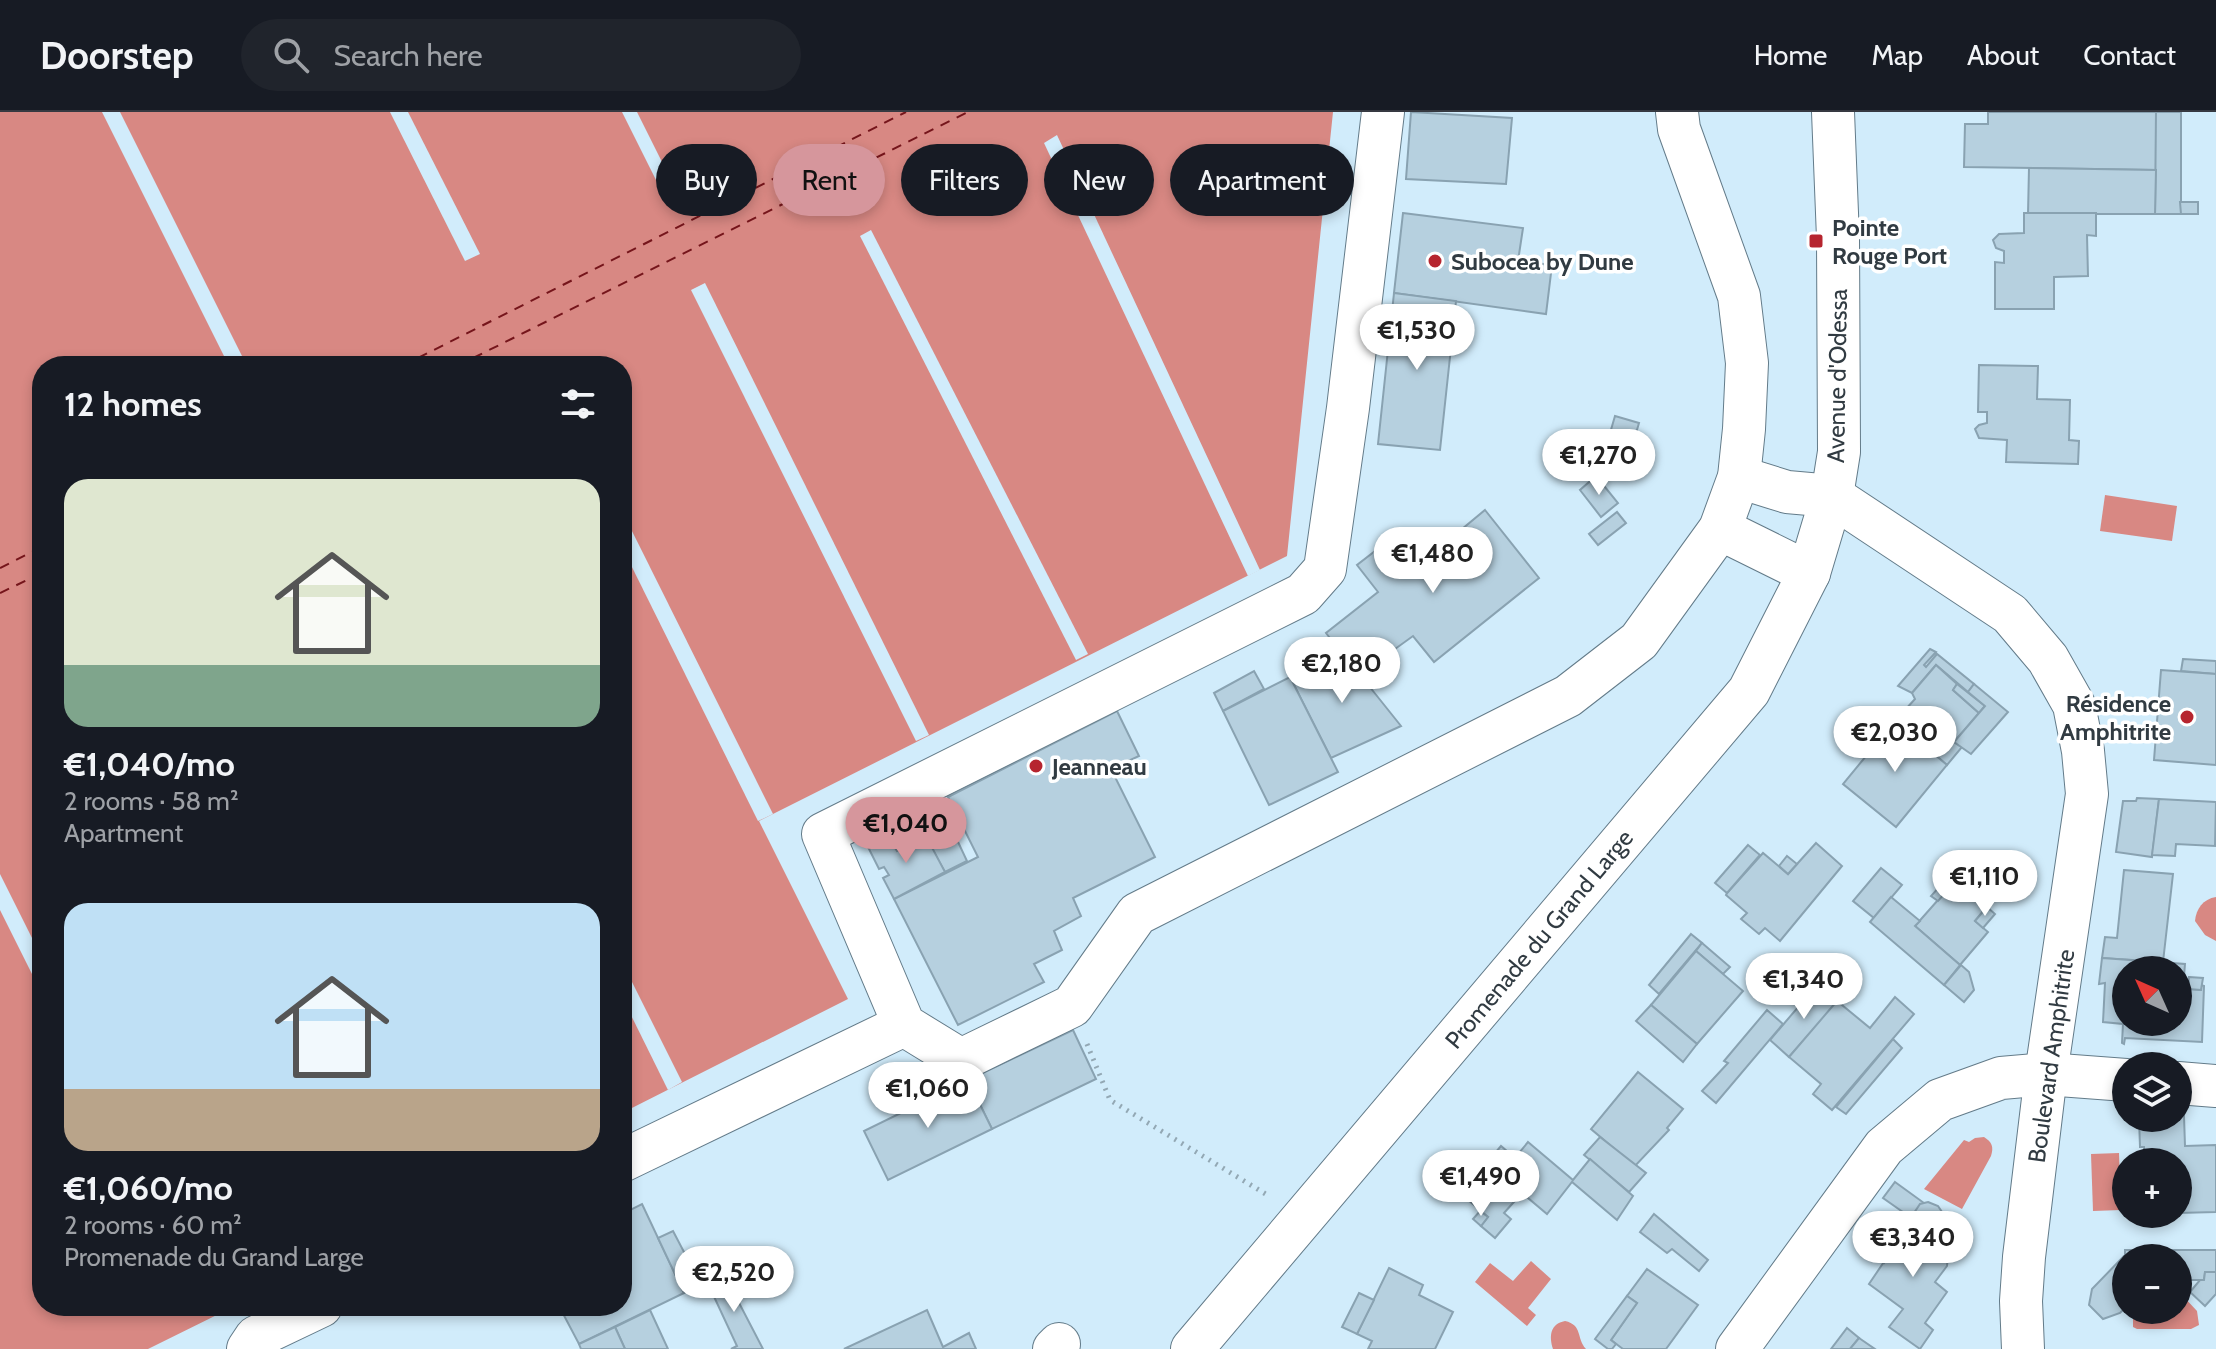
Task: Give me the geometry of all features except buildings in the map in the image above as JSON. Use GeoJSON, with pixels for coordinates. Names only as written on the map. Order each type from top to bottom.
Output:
{"type":"FeatureCollection","features":[{"type":"Feature","properties":{"kind":"street"},"geometry":{"type":"LineString","coordinates":[[1383,112],[1348,408],[1325,569],[1303,594],[823,834],[904,1025],[961,1060],[1072,1006],[1137,914],[1568,696],[1639,641],[1720,529],[1739,477],[1744,429],[1747,363],[1739,296],[1679,129],[1677,112]]}},
{"type":"Feature","properties":{"kind":"street","name":"Avenue d'Odessa"},"geometry":{"type":"LineString","coordinates":[[1832,496],[1839,452],[1838,238],[1833,112]]}},
{"type":"Feature","properties":{"kind":"street"},"geometry":{"type":"LineString","coordinates":[[1739,477],[1787,492],[1832,496]]}},
{"type":"Feature","properties":{"kind":"street","name":"Promenade du Grand Large"},"geometry":{"type":"LineString","coordinates":[[1192,1349],[1749,691],[1809,573],[1832,496]]}},
{"type":"Feature","properties":{"kind":"street","name":"Boulevard Amphitrite"},"geometry":{"type":"LineString","coordinates":[[1832,496],[2010,614],[2048,659],[2074,705],[2087,794],[2046,1074],[2024,1257],[2021,1301],[2023,1349]]}},
{"type":"Feature","properties":{"kind":"street"},"geometry":{"type":"LineString","coordinates":[[1720,529],[1809,573]]}},
{"type":"Feature","properties":{"kind":"street"},"geometry":{"type":"LineString","coordinates":[[632,1156],[904,1025]]}},
{"type":"Feature","properties":{"kind":"street"},"geometry":{"type":"LineString","coordinates":[[1737,1349],[1884,1147],[1940,1100],[2001,1078],[2046,1074],[2112,1079]]}},
{"type":"Feature","properties":{"kind":"street"},"geometry":{"type":"LineString","coordinates":[[2192,1084],[2216,1086]]}},
{"type":"Feature","properties":{"kind":"street"},"geometry":{"type":"LineString","coordinates":[[248,1349],[256,1337],[300,1316]]}},
{"type":"Feature","properties":{"kind":"path"},"geometry":{"type":"LineString","coordinates":[[1072,1006],[1110,1100],[1256,1188]]}},
{"type":"Feature","properties":{"kind":"shaded area"},"geometry":{"type":"Polygon","coordinates":[[[0,112],[1333,112],[1330,144],[1170,144],[1170,216],[1322,216],[1287,556],[759,821],[848,999],[632,1108],[632,356],[32,356],[32,1316],[215,1316],[148,1349],[0,1349],[0,112]]]}},
{"type":"Feature","properties":{"kind":"shaded area"},"geometry":{"type":"Polygon","coordinates":[[[2105,495],[2177,506],[2172,541],[2100,531],[2105,495]]]}},
{"type":"Feature","properties":{"kind":"shaded area"},"geometry":{"type":"Polygon","coordinates":[[[2216,897],[2216,941],[2205,935],[2195,921],[2201,905],[2216,897]]]}},
{"type":"Feature","properties":{"kind":"shaded area"},"geometry":{"type":"Polygon","coordinates":[[[1984,1137],[1992,1145],[1991,1156],[1962,1209],[1924,1189],[1964,1140],[1969,1142],[1984,1137]]]}},
{"type":"Feature","properties":{"kind":"shaded area"},"geometry":{"type":"Polygon","coordinates":[[[2112,1153],[2112,1210],[2093,1211],[2091,1154],[2112,1153]]]}},
{"type":"Feature","properties":{"kind":"shaded area"},"geometry":{"type":"Polygon","coordinates":[[[1531,1261],[1551,1279],[1528,1308],[1536,1315],[1527,1326],[1475,1282],[1490,1263],[1513,1281],[1531,1261]]]}},
{"type":"Feature","properties":{"kind":"shaded area"},"geometry":{"type":"Polygon","coordinates":[[[2192,1306],[2197,1311],[2199,1325],[2191,1329],[2133,1327],[2133,1324],[2192,1324],[2192,1306]]]}},
{"type":"Feature","properties":{"kind":"shaded area"},"geometry":{"type":"Polygon","coordinates":[[[1565,1321],[1577,1329],[1586,1349],[1553,1349],[1552,1331],[1565,1321]]]}},
{"type":"Feature","properties":{"kind":"pier"},"geometry":{"type":"Polygon","coordinates":[[[102,112],[120,112],[242,356],[224,356],[102,112]]]}},
{"type":"Feature","properties":{"kind":"pier"},"geometry":{"type":"Polygon","coordinates":[[[390,112],[408,112],[480,254],[465,261],[390,112]]]}},
{"type":"Feature","properties":{"kind":"pier"},"geometry":{"type":"Polygon","coordinates":[[[622,112],[637,112],[656,150],[656,180],[622,112]]]}},
{"type":"Feature","properties":{"kind":"pier"},"geometry":{"type":"Polygon","coordinates":[[[1057,135],[1061,144],[1044,144],[1057,135]]]}},
{"type":"Feature","properties":{"kind":"pier"},"geometry":{"type":"Polygon","coordinates":[[[1078,216],[1095,216],[1260,570],[1248,576],[1078,216]]]}},
{"type":"Feature","properties":{"kind":"pier"},"geometry":{"type":"Polygon","coordinates":[[[871,230],[1088,654],[1076,660],[860,236],[871,230]]]}},
{"type":"Feature","properties":{"kind":"pier"},"geometry":{"type":"Polygon","coordinates":[[[705,283],[929,735],[916,741],[691,290],[705,283]]]}},
{"type":"Feature","properties":{"kind":"pier"},"geometry":{"type":"Polygon","coordinates":[[[632,531],[773,814],[758,821],[632,567],[632,531]]]}},
{"type":"Feature","properties":{"kind":"pier"},"geometry":{"type":"Polygon","coordinates":[[[0,874],[32,938],[32,974],[0,910],[0,874]]]}},
{"type":"Feature","properties":{"kind":"pier"},"geometry":{"type":"Polygon","coordinates":[[[632,982],[682,1082],[668,1090],[632,1017],[632,982]]]}},
{"type":"Feature","properties":{"kind":"ferry route"},"geometry":{"type":"LineString","coordinates":[[422,356],[906,112]]}},
{"type":"Feature","properties":{"kind":"ferry route"},"geometry":{"type":"LineString","coordinates":[[477,356],[968,112]]}},
{"type":"Feature","properties":{"kind":"ferry route"},"geometry":{"type":"LineString","coordinates":[[0,568],[32,552]]}},
{"type":"Feature","properties":{"kind":"ferry route"},"geometry":{"type":"LineString","coordinates":[[0,593],[32,578]]}},
{"type":"Feature","properties":{"kind":"place","name":"Pointe Rouge Port"},"geometry":{"type":"Point","coordinates":[1816,241]}},
{"type":"Feature","properties":{"kind":"place","name":"Subocea by Dune"},"geometry":{"type":"Point","coordinates":[1435,261]}},
{"type":"Feature","properties":{"kind":"place","name":"Résidence Amphitrite"},"geometry":{"type":"Point","coordinates":[2187,717]}},
{"type":"Feature","properties":{"kind":"place","name":"Jeanneau"},"geometry":{"type":"Point","coordinates":[1036,766]}}]}
